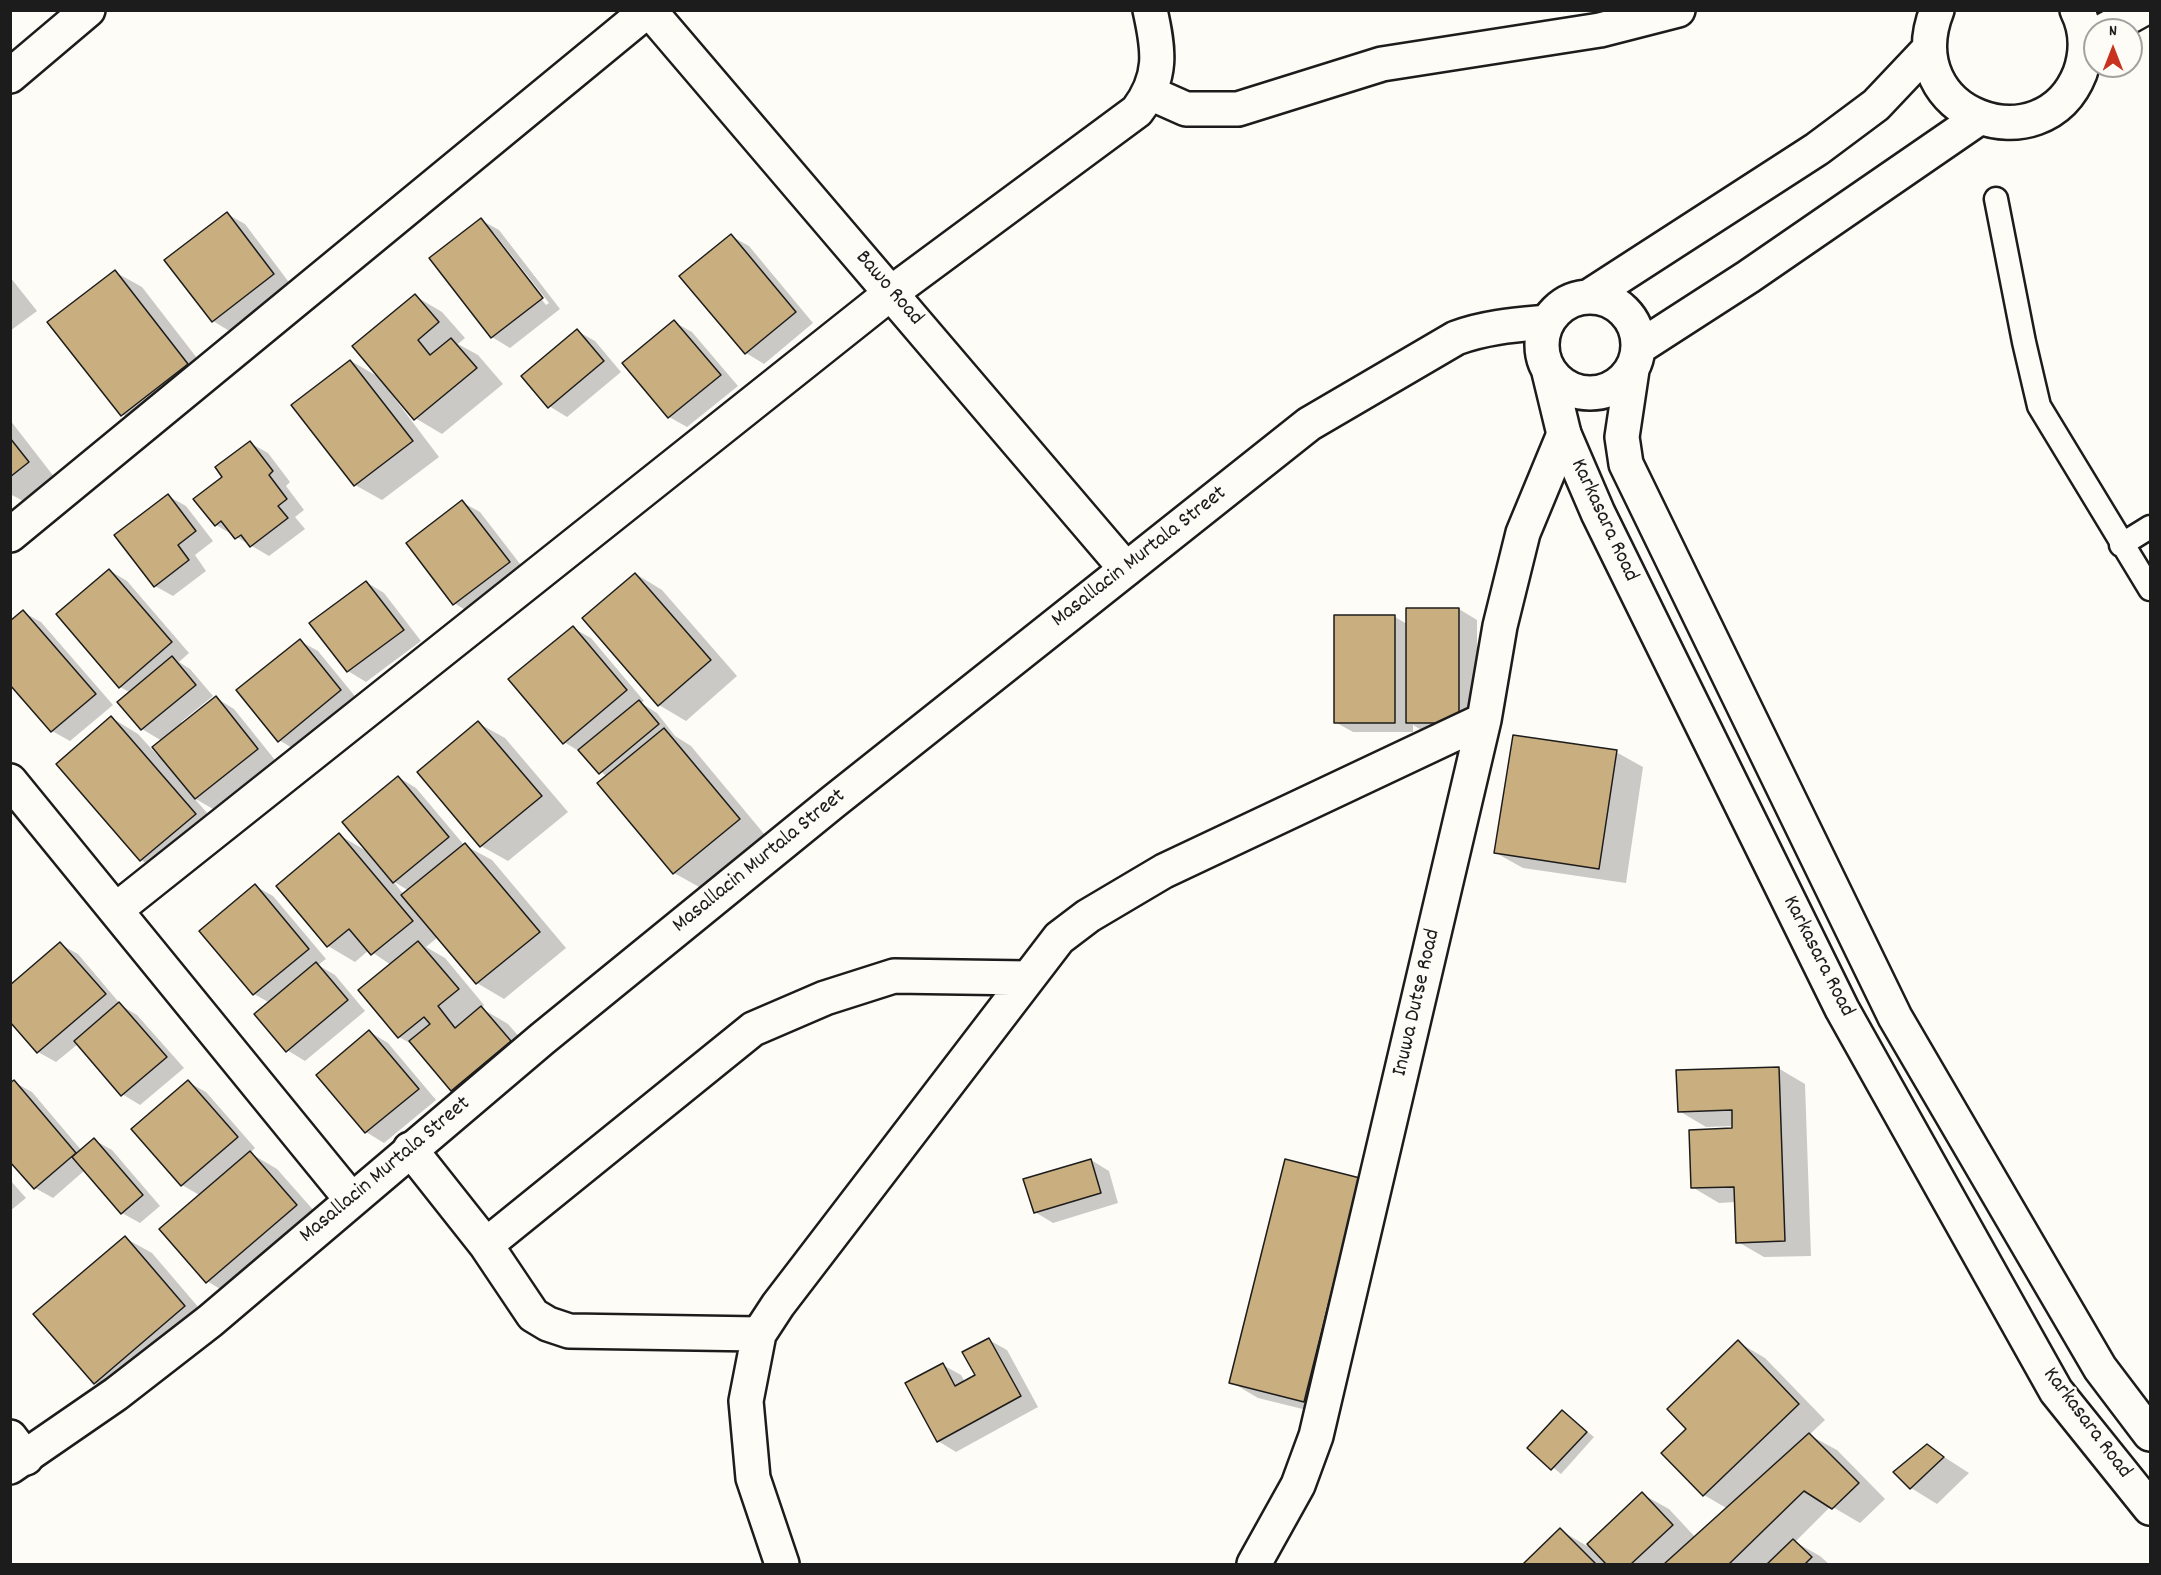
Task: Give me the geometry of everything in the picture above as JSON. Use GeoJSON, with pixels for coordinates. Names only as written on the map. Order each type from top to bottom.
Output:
{"type":"FeatureCollection","features":[{"type":"Feature","properties":{"kind":"street"},"geometry":{"type":"LineString","coordinates":[[10,76],[88,10]]}},
{"type":"Feature","properties":{"kind":"street"},"geometry":{"type":"LineString","coordinates":[[10,535],[648,10]]}},
{"type":"Feature","properties":{"kind":"street","name":"Bawo Road"},"geometry":{"type":"LineString","coordinates":[[648,10],[1126,568]]}},
{"type":"Feature","properties":{"kind":"street"},"geometry":{"type":"LineString","coordinates":[[1150,93],[1186,109],[1238,110],[1382,64],[1600,30],[1678,10]]}},
{"type":"Feature","properties":{"kind":"street"},"geometry":{"type":"LineString","coordinates":[[1937,10],[1930,28],[1928,50],[1933,72],[1943,91],[1959,107],[1978,118],[2011,122],[2044,114],[2062,101],[2075,84],[2083,63]]}},
{"type":"Feature","properties":{"kind":"street"},"geometry":{"type":"LineString","coordinates":[[2120,18],[2141,10]]}},
{"type":"Feature","properties":{"kind":"street"},"geometry":{"type":"LineString","coordinates":[[117,909],[891,293],[1137,111],[1150,93],[1158,68],[1157,40],[1149,14]]}},
{"type":"Feature","properties":{"kind":"street"},"geometry":{"type":"LineString","coordinates":[[1588,297],[1825,142],[1876,105],[1928,50]]}},
{"type":"Feature","properties":{"kind":"street"},"geometry":{"type":"LineString","coordinates":[[1635,359],[1636,330],[1626,312],[1609,300],[1588,297],[1572,300],[1558,309],[1547,322],[1542,338],[1542,356],[1549,372],[1563,386],[1581,393],[1601,393],[1619,384],[1635,359],[1748,277],[1978,118]]}},
{"type":"Feature","properties":{"kind":"street","name":"Masallacin Murtala Street"},"geometry":{"type":"LineString","coordinates":[[16,1454],[210,1321],[410,1149],[815,817],[1309,424],[1456,338],[1477,330],[1547,322]]}},
{"type":"Feature","properties":{"kind":"street","name":"Karkasara Road"},"geometry":{"type":"LineString","coordinates":[[1635,359],[1622,438],[1626,464],[1741,704],[1895,1017],[2100,1368],[2151,1434]]}},
{"type":"Feature","properties":{"kind":"street","name":"Karkasara Road"},"geometry":{"type":"LineString","coordinates":[[1549,372],[1564,434],[1598,513],[1842,1009],[2056,1391],[2151,1508]]}},
{"type":"Feature","properties":{"kind":"street","name":"Inuwa Dutse Road"},"geometry":{"type":"LineString","coordinates":[[1260,1562],[1298,1485],[1316,1436],[1484,720],[1500,626],[1523,533],[1564,434]]}},
{"type":"Feature","properties":{"kind":"street"},"geometry":{"type":"LineString","coordinates":[[782,1564],[753,1478],[746,1401],[759,1334],[778,1305],[1059,938],[1088,916],[1164,871],[1484,720]]}},
{"type":"Feature","properties":{"kind":"street"},"geometry":{"type":"LineString","coordinates":[[10,781],[117,909],[351,1199]]}},
{"type":"Feature","properties":{"kind":"street"},"geometry":{"type":"LineString","coordinates":[[486,1245],[753,1029],[825,998],[894,976],[1028,978]]}},
{"type":"Feature","properties":{"kind":"street"},"geometry":{"type":"LineString","coordinates":[[410,1149],[486,1245],[533,1315],[548,1324],[569,1331],[759,1334]]}},
{"type":"Feature","properties":{"kind":"lane"},"geometry":{"type":"LineString","coordinates":[[1996,199],[2039,406],[2121,545],[2151,589]]}},
{"type":"Feature","properties":{"kind":"lane"},"geometry":{"type":"LineString","coordinates":[[2121,545],[2151,527]]}},
{"type":"Feature","properties":{"kind":"building"},"geometry":{"type":"Polygon","coordinates":[[[227,212],[274,274],[212,322],[164,260],[227,212]]]}},
{"type":"Feature","properties":{"kind":"building"},"geometry":{"type":"Polygon","coordinates":[[[481,218],[543,298],[491,338],[429,258],[481,218]]]}},
{"type":"Feature","properties":{"kind":"building"},"geometry":{"type":"Polygon","coordinates":[[[731,234],[796,312],[745,354],[679,276],[731,234]]]}},
{"type":"Feature","properties":{"kind":"building"},"geometry":{"type":"Polygon","coordinates":[[[115,270],[188,364],[121,416],[47,322],[115,270]]]}},
{"type":"Feature","properties":{"kind":"building"},"geometry":{"type":"Polygon","coordinates":[[[415,294],[439,322],[418,340],[430,355],[451,338],[477,368],[414,420],[352,346],[415,294]]]}},
{"type":"Feature","properties":{"kind":"building"},"geometry":{"type":"Polygon","coordinates":[[[674,320],[721,375],[668,418],[622,363],[674,320]]]}},
{"type":"Feature","properties":{"kind":"building"},"geometry":{"type":"Polygon","coordinates":[[[577,329],[604,361],[548,408],[521,376],[577,329]]]}},
{"type":"Feature","properties":{"kind":"building"},"geometry":{"type":"Polygon","coordinates":[[[350,360],[413,441],[354,486],[291,405],[350,360]]]}},
{"type":"Feature","properties":{"kind":"building"},"geometry":{"type":"Polygon","coordinates":[[[10,438],[29,462],[10,477],[10,438]]]}},
{"type":"Feature","properties":{"kind":"building"},"geometry":{"type":"Polygon","coordinates":[[[250,441],[273,471],[269,475],[287,499],[278,506],[288,518],[250,547],[241,535],[235,539],[221,521],[215,526],[193,499],[222,477],[215,467],[250,441]]]}},
{"type":"Feature","properties":{"kind":"building"},"geometry":{"type":"Polygon","coordinates":[[[168,494],[196,531],[178,545],[189,560],[154,587],[114,535],[168,494]]]}},
{"type":"Feature","properties":{"kind":"building"},"geometry":{"type":"Polygon","coordinates":[[[462,500],[510,562],[453,605],[406,543],[462,500]]]}},
{"type":"Feature","properties":{"kind":"building"},"geometry":{"type":"Polygon","coordinates":[[[109,569],[172,642],[119,688],[56,614],[109,569]]]}},
{"type":"Feature","properties":{"kind":"building"},"geometry":{"type":"Polygon","coordinates":[[[635,573],[711,660],[658,706],[582,618],[635,573]]]}},
{"type":"Feature","properties":{"kind":"building"},"geometry":{"type":"Polygon","coordinates":[[[366,581],[404,630],[347,672],[309,623],[366,581]]]}},
{"type":"Feature","properties":{"kind":"building"},"geometry":{"type":"Polygon","coordinates":[[[1406,608],[1459,608],[1459,723],[1406,723],[1406,608]]]}},
{"type":"Feature","properties":{"kind":"building"},"geometry":{"type":"Polygon","coordinates":[[[23,610],[96,694],[51,732],[10,685],[10,621],[23,610]]]}},
{"type":"Feature","properties":{"kind":"building"},"geometry":{"type":"Polygon","coordinates":[[[1334,615],[1395,615],[1395,723],[1334,723],[1334,615]]]}},
{"type":"Feature","properties":{"kind":"building"},"geometry":{"type":"Polygon","coordinates":[[[573,626],[627,690],[563,744],[508,679],[573,626]]]}},
{"type":"Feature","properties":{"kind":"building"},"geometry":{"type":"Polygon","coordinates":[[[300,639],[341,690],[278,742],[236,690],[300,639]]]}},
{"type":"Feature","properties":{"kind":"building"},"geometry":{"type":"Polygon","coordinates":[[[172,656],[196,685],[141,730],[117,702],[172,656]]]}},
{"type":"Feature","properties":{"kind":"building"},"geometry":{"type":"Polygon","coordinates":[[[216,696],[258,749],[195,799],[152,747],[216,696]]]}},
{"type":"Feature","properties":{"kind":"building"},"geometry":{"type":"Polygon","coordinates":[[[639,700],[659,724],[599,774],[578,750],[639,700]]]}},
{"type":"Feature","properties":{"kind":"building"},"geometry":{"type":"Polygon","coordinates":[[[111,716],[196,814],[140,861],[56,764],[111,716]]]}},
{"type":"Feature","properties":{"kind":"building"},"geometry":{"type":"Polygon","coordinates":[[[478,721],[542,796],[480,847],[417,772],[478,721]]]}},
{"type":"Feature","properties":{"kind":"building"},"geometry":{"type":"Polygon","coordinates":[[[664,728],[740,819],[673,874],[597,783],[664,728]]]}},
{"type":"Feature","properties":{"kind":"building"},"geometry":{"type":"Polygon","coordinates":[[[1513,735],[1617,750],[1599,869],[1494,853],[1513,735]]]}},
{"type":"Feature","properties":{"kind":"building"},"geometry":{"type":"Polygon","coordinates":[[[398,776],[449,837],[393,883],[342,822],[398,776]]]}},
{"type":"Feature","properties":{"kind":"building"},"geometry":{"type":"Polygon","coordinates":[[[339,833],[413,921],[371,955],[349,929],[327,947],[276,886],[339,833]]]}},
{"type":"Feature","properties":{"kind":"building"},"geometry":{"type":"Polygon","coordinates":[[[465,843],[540,932],[476,984],[401,895],[465,843]]]}},
{"type":"Feature","properties":{"kind":"building"},"geometry":{"type":"Polygon","coordinates":[[[255,884],[309,949],[253,995],[199,931],[255,884]]]}},
{"type":"Feature","properties":{"kind":"building"},"geometry":{"type":"Polygon","coordinates":[[[418,941],[459,989],[438,1006],[455,1028],[481,1006],[511,1041],[451,1091],[409,1041],[430,1024],[424,1017],[398,1038],[358,990],[418,941]]]}},
{"type":"Feature","properties":{"kind":"building"},"geometry":{"type":"Polygon","coordinates":[[[60,942],[106,994],[37,1053],[10,1022],[10,985],[60,942]]]}},
{"type":"Feature","properties":{"kind":"building"},"geometry":{"type":"Polygon","coordinates":[[[316,962],[348,1000],[286,1052],[254,1014],[316,962]]]}},
{"type":"Feature","properties":{"kind":"building"},"geometry":{"type":"Polygon","coordinates":[[[119,1002],[167,1057],[121,1096],[74,1041],[119,1002]]]}},
{"type":"Feature","properties":{"kind":"building"},"geometry":{"type":"Polygon","coordinates":[[[369,1030],[419,1089],[365,1133],[316,1075],[369,1030]]]}},
{"type":"Feature","properties":{"kind":"building"},"geometry":{"type":"Polygon","coordinates":[[[1779,1067],[1785,1241],[1736,1243],[1734,1187],[1691,1188],[1689,1130],[1732,1128],[1732,1110],[1678,1112],[1676,1070],[1779,1067]]]}},
{"type":"Feature","properties":{"kind":"building"},"geometry":{"type":"Polygon","coordinates":[[[14,1080],[76,1153],[34,1189],[10,1162],[10,1083],[14,1080]]]}},
{"type":"Feature","properties":{"kind":"building"},"geometry":{"type":"Polygon","coordinates":[[[188,1080],[238,1137],[181,1186],[131,1129],[188,1080]]]}},
{"type":"Feature","properties":{"kind":"building"},"geometry":{"type":"Polygon","coordinates":[[[94,1138],[143,1195],[121,1214],[72,1157],[94,1138]]]}},
{"type":"Feature","properties":{"kind":"building"},"geometry":{"type":"Polygon","coordinates":[[[250,1151],[297,1205],[206,1283],[159,1229],[250,1151]]]}},
{"type":"Feature","properties":{"kind":"building"},"geometry":{"type":"Polygon","coordinates":[[[1091,1159],[1101,1193],[1034,1213],[1023,1179],[1091,1159]]]}},
{"type":"Feature","properties":{"kind":"building"},"geometry":{"type":"Polygon","coordinates":[[[1285,1159],[1360,1178],[1304,1402],[1229,1383],[1285,1159]]]}},
{"type":"Feature","properties":{"kind":"building"},"geometry":{"type":"Polygon","coordinates":[[[125,1236],[185,1306],[94,1384],[33,1314],[125,1236]]]}},
{"type":"Feature","properties":{"kind":"building"},"geometry":{"type":"Polygon","coordinates":[[[989,1338],[1021,1396],[937,1442],[905,1383],[943,1363],[955,1386],[975,1375],[962,1352],[989,1338]]]}},
{"type":"Feature","properties":{"kind":"building"},"geometry":{"type":"Polygon","coordinates":[[[1738,1340],[1799,1404],[1703,1496],[1661,1453],[1686,1429],[1667,1409],[1738,1340]]]}},
{"type":"Feature","properties":{"kind":"building"},"geometry":{"type":"Polygon","coordinates":[[[1562,1410],[1587,1432],[1551,1470],[1527,1448],[1562,1410]]]}},
{"type":"Feature","properties":{"kind":"building"},"geometry":{"type":"Polygon","coordinates":[[[1809,1433],[1859,1483],[1832,1509],[1804,1491],[1729,1564],[1664,1564],[1809,1433]]]}},
{"type":"Feature","properties":{"kind":"building"},"geometry":{"type":"Polygon","coordinates":[[[1927,1444],[1944,1457],[1910,1489],[1893,1472],[1927,1444]]]}},
{"type":"Feature","properties":{"kind":"building"},"geometry":{"type":"Polygon","coordinates":[[[1642,1492],[1673,1525],[1631,1564],[1606,1564],[1587,1544],[1642,1492]]]}},
{"type":"Feature","properties":{"kind":"building"},"geometry":{"type":"Polygon","coordinates":[[[1560,1528],[1596,1564],[1523,1564],[1560,1528]]]}},
{"type":"Feature","properties":{"kind":"building"},"geometry":{"type":"Polygon","coordinates":[[[1793,1539],[1812,1557],[1805,1564],[1767,1564],[1793,1539]]]}}]}
